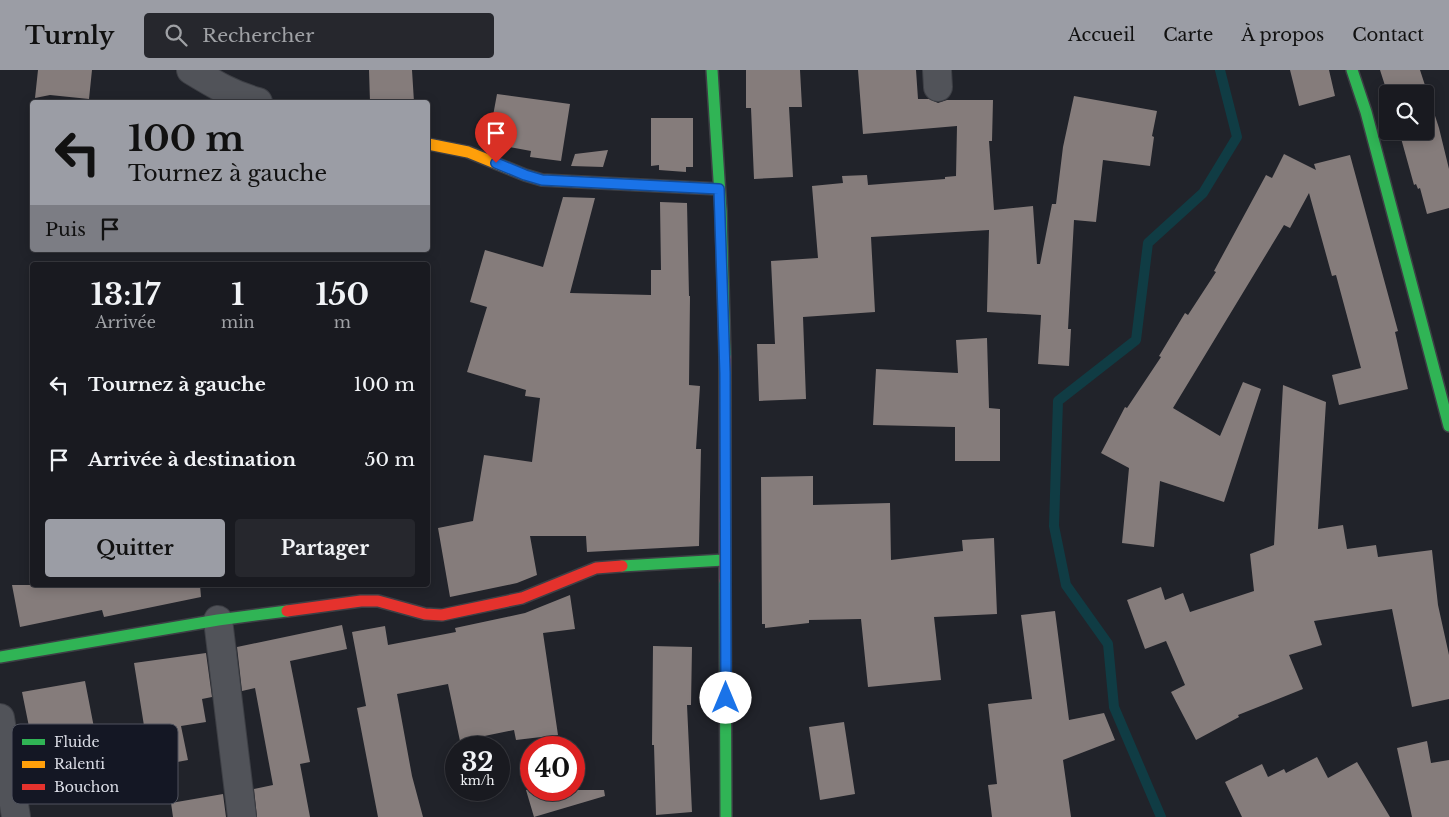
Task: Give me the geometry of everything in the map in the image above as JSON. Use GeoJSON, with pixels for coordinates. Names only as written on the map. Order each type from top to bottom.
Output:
{"type":"FeatureCollection","features":[{"type":"Feature","properties":{"kind":"street"},"geometry":{"type":"LineString","coordinates":[[191,70],[222,90],[250,100]]}},
{"type":"Feature","properties":{"kind":"street"},"geometry":{"type":"LineString","coordinates":[[712,70],[719,189],[725,373],[726,817]]}},
{"type":"Feature","properties":{"kind":"street"},"geometry":{"type":"LineString","coordinates":[[1352,70],[1366,112],[1449,426]]}},
{"type":"Feature","properties":{"kind":"street"},"geometry":{"type":"LineString","coordinates":[[430,144],[468,152],[542,180],[719,189]]}},
{"type":"Feature","properties":{"kind":"street"},"geometry":{"type":"LineString","coordinates":[[0,657],[218,620],[362,600],[378,601],[426,614],[442,614],[522,598],[596,568],[724,560]]}},
{"type":"Feature","properties":{"kind":"street"},"geometry":{"type":"LineString","coordinates":[[218,620],[242,817]]}},
{"type":"Feature","properties":{"kind":"street"},"geometry":{"type":"LineString","coordinates":[[0,718],[12,792]]}},
{"type":"Feature","properties":{"kind":"street"},"geometry":{"type":"LineString","coordinates":[[14,804],[16,817]]}},
{"type":"Feature","properties":{"kind":"building"},"geometry":{"type":"Polygon","coordinates":[[[38,70],[92,70],[89,99],[50,95],[35,98],[38,70]]]}},
{"type":"Feature","properties":{"kind":"building"},"geometry":{"type":"Polygon","coordinates":[[[369,70],[412,70],[414,100],[370,100],[369,70]]]}},
{"type":"Feature","properties":{"kind":"building"},"geometry":{"type":"Polygon","coordinates":[[[746,70],[800,70],[802,107],[789,107],[793,177],[754,179],[751,108],[746,108],[746,70]]]}},
{"type":"Feature","properties":{"kind":"building"},"geometry":{"type":"Polygon","coordinates":[[[858,70],[916,70],[918,99],[929,99],[938,103],[947,100],[993,100],[992,141],[989,141],[994,210],[1033,206],[1037,264],[1040,264],[1052,204],[1056,204],[1063,147],[1074,96],[1157,111],[1152,136],[1154,137],[1150,166],[1103,160],[1096,222],[1074,220],[1068,329],[1071,329],[1069,366],[1038,364],[1041,315],[987,312],[989,230],[871,237],[875,312],[803,317],[806,399],[759,401],[757,344],[775,344],[771,261],[818,258],[812,186],[843,183],[842,176],[867,175],[868,185],[945,179],[945,177],[956,176],[957,126],[863,134],[858,70]]]}},
{"type":"Feature","properties":{"kind":"building"},"geometry":{"type":"Polygon","coordinates":[[[1290,70],[1329,70],[1335,96],[1299,106],[1290,70]]]}},
{"type":"Feature","properties":{"kind":"building"},"geometry":{"type":"Polygon","coordinates":[[[1380,70],[1420,70],[1425,85],[1385,85],[1380,70]]]}},
{"type":"Feature","properties":{"kind":"building"},"geometry":{"type":"Polygon","coordinates":[[[497,94],[570,104],[561,161],[530,157],[531,151],[488,143],[497,94]]]}},
{"type":"Feature","properties":{"kind":"building"},"geometry":{"type":"Polygon","coordinates":[[[1434,113],[1449,169],[1449,208],[1427,214],[1420,188],[1418,189],[1416,184],[1414,185],[1402,140],[1434,140],[1434,113]]]}},
{"type":"Feature","properties":{"kind":"building"},"geometry":{"type":"Polygon","coordinates":[[[651,118],[693,118],[693,167],[686,167],[686,172],[659,170],[659,165],[651,166],[651,118]]]}},
{"type":"Feature","properties":{"kind":"building"},"geometry":{"type":"Polygon","coordinates":[[[608,150],[603,167],[571,166],[575,154],[608,150]]]}},
{"type":"Feature","properties":{"kind":"building"},"geometry":{"type":"Polygon","coordinates":[[[1284,154],[1316,170],[1314,164],[1350,155],[1398,331],[1395,332],[1408,389],[1339,405],[1332,375],[1361,368],[1336,275],[1332,276],[1309,193],[1290,228],[1284,225],[1173,408],[1220,436],[1243,382],[1261,389],[1224,502],[1160,481],[1154,547],[1122,543],[1129,468],[1101,453],[1125,407],[1127,408],[1161,357],[1159,356],[1185,313],[1188,315],[1216,272],[1214,271],[1266,175],[1272,178],[1284,154]]]}},
{"type":"Feature","properties":{"kind":"building"},"geometry":{"type":"Polygon","coordinates":[[[563,197],[595,198],[570,293],[651,295],[651,270],[661,270],[660,202],[687,203],[690,296],[689,385],[700,386],[696,449],[701,449],[699,546],[587,552],[586,536],[530,536],[537,575],[517,583],[450,597],[438,528],[473,521],[484,455],[532,462],[540,398],[525,396],[526,390],[467,372],[487,307],[470,302],[485,250],[543,267],[563,197]]]}},
{"type":"Feature","properties":{"kind":"building"},"geometry":{"type":"Polygon","coordinates":[[[987,338],[989,408],[1000,409],[1000,461],[955,461],[955,427],[873,425],[876,369],[958,373],[956,340],[987,338]]]}},
{"type":"Feature","properties":{"kind":"building"},"geometry":{"type":"Polygon","coordinates":[[[1283,385],[1326,402],[1318,529],[1343,525],[1347,549],[1376,545],[1378,557],[1432,550],[1438,605],[1449,655],[1449,699],[1412,707],[1392,609],[1314,621],[1322,645],[1289,655],[1303,689],[1238,715],[1239,717],[1196,740],[1171,692],[1185,685],[1166,641],[1145,649],[1127,600],[1161,587],[1165,600],[1183,593],[1190,612],[1254,591],[1250,554],[1274,545],[1283,385]]]}},
{"type":"Feature","properties":{"kind":"building"},"geometry":{"type":"Polygon","coordinates":[[[813,476],[813,505],[890,503],[891,560],[963,551],[962,540],[994,538],[997,614],[934,617],[941,680],[868,687],[861,619],[809,620],[809,623],[765,628],[765,624],[762,624],[761,477],[813,476]]]}},
{"type":"Feature","properties":{"kind":"building"},"geometry":{"type":"Polygon","coordinates":[[[12,585],[30,585],[30,587],[200,587],[201,597],[104,617],[102,610],[20,627],[12,585]]]}},
{"type":"Feature","properties":{"kind":"building"},"geometry":{"type":"Polygon","coordinates":[[[570,595],[575,629],[543,633],[558,735],[520,736],[520,740],[516,740],[514,730],[485,736],[459,736],[448,684],[397,694],[412,776],[423,817],[378,817],[357,708],[366,706],[352,632],[385,626],[388,645],[456,632],[455,628],[525,613],[570,595]]]}},
{"type":"Feature","properties":{"kind":"building"},"geometry":{"type":"Polygon","coordinates":[[[1055,611],[1069,720],[1104,713],[1115,740],[1063,760],[1071,817],[992,817],[988,785],[997,784],[988,704],[1032,699],[1021,615],[1055,611]]]}},
{"type":"Feature","properties":{"kind":"building"},"geometry":{"type":"Polygon","coordinates":[[[342,625],[347,649],[290,661],[310,762],[300,764],[310,817],[257,817],[254,789],[273,785],[255,688],[242,691],[237,647],[342,625]]]}},
{"type":"Feature","properties":{"kind":"building"},"geometry":{"type":"Polygon","coordinates":[[[653,646],[692,647],[691,705],[687,705],[692,812],[656,815],[654,745],[652,745],[653,646]]]}},
{"type":"Feature","properties":{"kind":"building"},"geometry":{"type":"Polygon","coordinates":[[[206,653],[212,697],[202,699],[206,722],[181,726],[188,760],[178,762],[178,724],[144,724],[134,663],[206,653]]]}},
{"type":"Feature","properties":{"kind":"building"},"geometry":{"type":"Polygon","coordinates":[[[85,681],[93,724],[28,724],[22,692],[85,681]]]}},
{"type":"Feature","properties":{"kind":"building"},"geometry":{"type":"Polygon","coordinates":[[[844,722],[855,794],[820,800],[809,727],[844,722]]]}},
{"type":"Feature","properties":{"kind":"building"},"geometry":{"type":"Polygon","coordinates":[[[1427,741],[1431,763],[1449,760],[1449,817],[1412,817],[1397,748],[1427,741]]]}},
{"type":"Feature","properties":{"kind":"building"},"geometry":{"type":"Polygon","coordinates":[[[1317,757],[1328,778],[1357,762],[1390,817],[1242,817],[1225,782],[1262,764],[1268,777],[1284,769],[1286,773],[1317,757]]]}},
{"type":"Feature","properties":{"kind":"building"},"geometry":{"type":"Polygon","coordinates":[[[585,790],[604,790],[605,796],[534,817],[529,801],[585,801],[585,790]]]}},
{"type":"Feature","properties":{"kind":"building"},"geometry":{"type":"Polygon","coordinates":[[[223,794],[226,817],[173,817],[171,804],[178,804],[178,802],[223,794]]]}},
{"type":"Feature","properties":{"kind":"waterway"},"geometry":{"type":"LineString","coordinates":[[1161,817],[1114,707],[1108,644],[1066,585],[1054,526],[1058,401],[1136,340],[1148,243],[1203,193],[1237,137],[1220,70]]}},
{"type":"Feature","properties":{"kind":"traffic: fast"},"geometry":{"type":"LineString","coordinates":[[712,70],[721,211],[725,357]]}},
{"type":"Feature","properties":{"kind":"traffic: fast"},"geometry":{"type":"LineString","coordinates":[[1352,70],[1366,112],[1449,426]]}},
{"type":"Feature","properties":{"kind":"traffic: fast"},"geometry":{"type":"LineString","coordinates":[[622,566],[724,560]]}},
{"type":"Feature","properties":{"kind":"traffic: fast"},"geometry":{"type":"LineString","coordinates":[[725,581],[726,817]]}},
{"type":"Feature","properties":{"kind":"traffic: fast"},"geometry":{"type":"LineString","coordinates":[[0,657],[218,620],[287,611]]}},
{"type":"Feature","properties":{"kind":"traffic: slow"},"geometry":{"type":"LineString","coordinates":[[430,144],[468,152],[542,180],[719,189]]}},
{"type":"Feature","properties":{"kind":"traffic: jam"},"geometry":{"type":"LineString","coordinates":[[725,357],[725,581]]}},
{"type":"Feature","properties":{"kind":"traffic: jam"},"geometry":{"type":"LineString","coordinates":[[287,611],[361,601],[378,601],[425,614],[442,615],[522,598],[596,568],[622,566]]}},
{"type":"Feature","properties":{"kind":"route"},"geometry":{"type":"LineString","coordinates":[[496,163],[542,180],[719,189],[725,373],[724,560],[726,698]]}}]}
